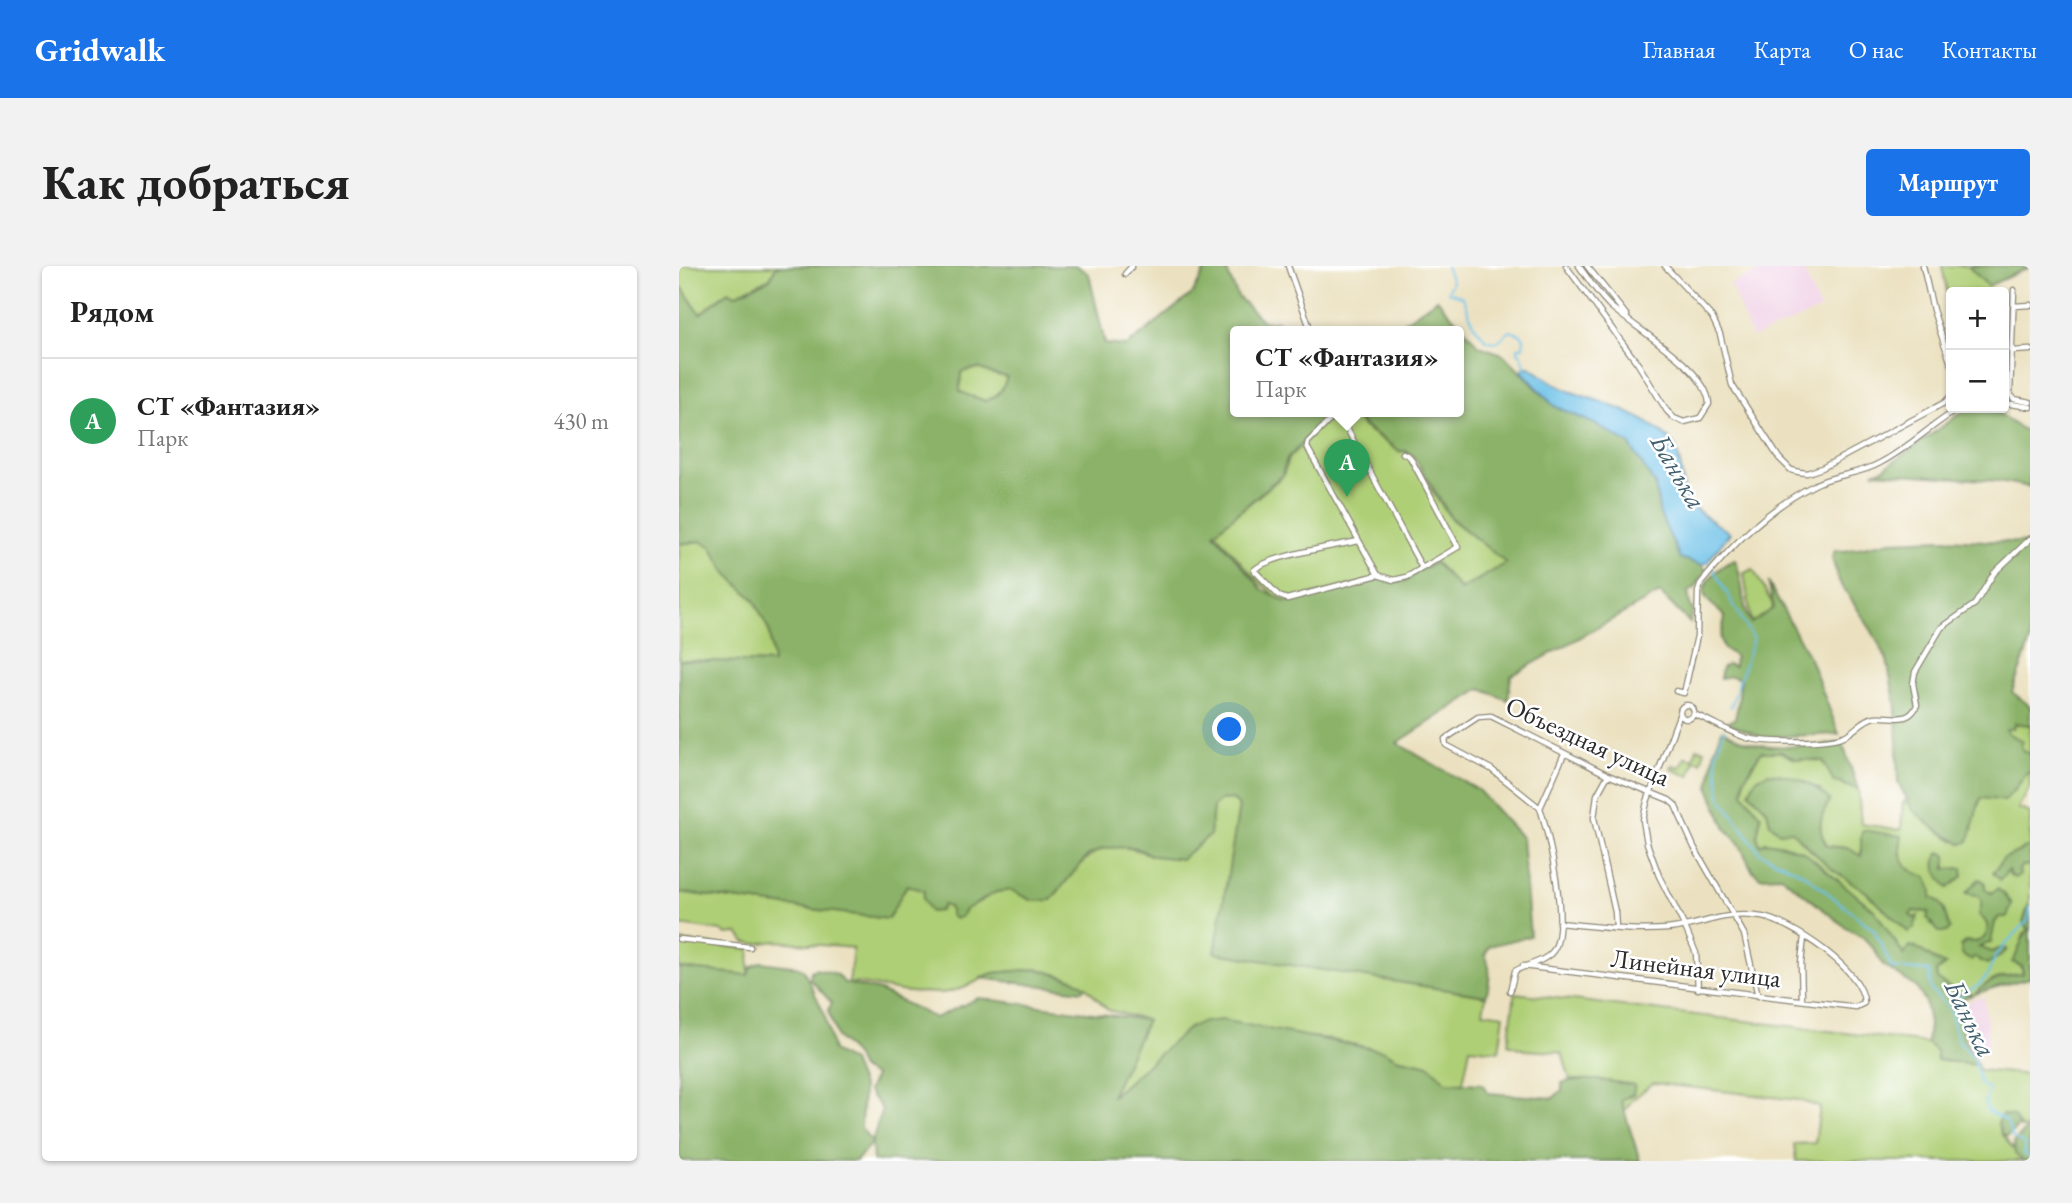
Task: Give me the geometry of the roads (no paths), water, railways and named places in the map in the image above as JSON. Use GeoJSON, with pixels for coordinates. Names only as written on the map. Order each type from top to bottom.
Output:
{"type":"FeatureCollection","features":[{"type":"Feature","properties":{"kind":"street"},"geometry":{"type":"LineString","coordinates":[[1125,274],[1132,266]]}},
{"type":"Feature","properties":{"kind":"street"},"geometry":{"type":"LineString","coordinates":[[1288,266],[1309,326]]}},
{"type":"Feature","properties":{"kind":"street"},"geometry":{"type":"LineString","coordinates":[[1566,266],[1638,364],[1667,411],[1683,422],[1705,414],[1709,404],[1704,387],[1677,359],[1602,297],[1579,266]]}},
{"type":"Feature","properties":{"kind":"street"},"geometry":{"type":"LineString","coordinates":[[1587,266],[1637,327]]}},
{"type":"Feature","properties":{"kind":"street"},"geometry":{"type":"LineString","coordinates":[[1665,266],[1712,317],[1720,334],[1732,385],[1779,458],[1791,470],[1807,473],[1822,468],[1946,401]]}},
{"type":"Feature","properties":{"kind":"street"},"geometry":{"type":"LineString","coordinates":[[1923,266],[1933,310],[1946,350]]}},
{"type":"Feature","properties":{"kind":"street"},"geometry":{"type":"LineString","coordinates":[[2014,290],[2010,394],[2014,399],[2030,402]]}},
{"type":"Feature","properties":{"kind":"street"},"geometry":{"type":"LineString","coordinates":[[2014,306],[2030,305]]}},
{"type":"Feature","properties":{"kind":"street"},"geometry":{"type":"LineString","coordinates":[[2012,351],[2030,350]]}},
{"type":"Feature","properties":{"kind":"street"},"geometry":{"type":"LineString","coordinates":[[2009,404],[2030,407]]}},
{"type":"Feature","properties":{"kind":"street"},"geometry":{"type":"LineString","coordinates":[[1676,691],[1684,693],[1697,636],[1698,592],[1701,583],[1743,534],[1758,520],[1814,485],[1879,464],[1953,413]]}},
{"type":"Feature","properties":{"kind":"street"},"geometry":{"type":"LineString","coordinates":[[1333,417],[1308,442],[1307,447],[1378,575],[1387,579],[1400,579],[1457,549],[1458,545],[1410,457],[1403,453]]}},
{"type":"Feature","properties":{"kind":"street"},"geometry":{"type":"LineString","coordinates":[[1341,417],[1422,568]]}},
{"type":"Feature","properties":{"kind":"street"},"geometry":{"type":"LineString","coordinates":[[1697,989],[1696,953],[1668,897],[1647,843],[1643,820],[1682,707],[1687,705],[1692,708],[1694,714],[1747,738],[1776,741],[1832,739],[1843,736],[1868,719],[1897,719],[1909,716],[1917,705],[1913,684],[1915,672],[1941,628],[1975,604],[1994,573],[2030,539]]}},
{"type":"Feature","properties":{"kind":"street"},"geometry":{"type":"LineString","coordinates":[[1358,541],[1273,561],[1254,570],[1279,596],[1287,599],[1378,575]]}},
{"type":"Feature","properties":{"kind":"street"},"geometry":{"type":"LineString","coordinates":[[1680,713],[1688,719],[1694,714]]}},
{"type":"Feature","properties":{"kind":"street","name":"Объездная улица"},"geometry":{"type":"LineString","coordinates":[[1539,807],[1491,769],[1446,745],[1444,741],[1449,735],[1485,715],[1608,775],[1669,800],[1675,805],[1694,847],[1744,934],[1758,996]]}},
{"type":"Feature","properties":{"kind":"street"},"geometry":{"type":"LineString","coordinates":[[1510,991],[1515,971],[1546,958],[1555,949],[1559,923],[1553,850],[1539,807],[1564,754]]}},
{"type":"Feature","properties":{"kind":"street"},"geometry":{"type":"LineString","coordinates":[[1608,775],[1597,796],[1594,818],[1616,927]]}},
{"type":"Feature","properties":{"kind":"street"},"geometry":{"type":"LineString","coordinates":[[1559,923],[1651,930],[1685,927],[1732,915],[1761,916],[1780,921],[1804,937],[1801,962],[1802,1000]]}},
{"type":"Feature","properties":{"kind":"street","name":"Линейная улица"},"geometry":{"type":"LineString","coordinates":[[1523,966],[1856,1007],[1864,1003],[1861,989],[1847,971],[1835,958],[1804,937]]}},
{"type":"Feature","properties":{"kind":"street"},"geometry":{"type":"LineString","coordinates":[[679,939],[750,947]]}},
{"type":"Feature","properties":{"kind":"water"},"geometry":{"type":"Polygon","coordinates":[[[1525,367],[1530,367],[1566,390],[1635,416],[1668,438],[1677,453],[1684,488],[1691,504],[1730,533],[1708,561],[1702,565],[1680,558],[1660,514],[1655,484],[1629,444],[1597,425],[1554,406],[1522,371],[1525,367]]]}},
{"type":"Feature","properties":{"kind":"waterway","name":"Банька"},"geometry":{"type":"LineString","coordinates":[[1446,266],[1452,282],[1448,292],[1463,297],[1473,324],[1487,341],[1497,342],[1510,331],[1524,338],[1523,347],[1518,348],[1518,352],[1526,369]]}},
{"type":"Feature","properties":{"kind":"waterway","name":"Банька"},"geometry":{"type":"LineString","coordinates":[[1708,560],[1753,639],[1731,707]]}},
{"type":"Feature","properties":{"kind":"waterway","name":"Банька"},"geometry":{"type":"LineString","coordinates":[[1724,729],[1716,753],[1720,797],[1760,853],[1804,874],[1874,930],[1892,968],[1929,971],[1931,990],[1950,1009],[1958,1040],[1974,1058],[1980,1084],[1990,1089],[1985,1102],[1988,1112],[2007,1121],[2012,1137],[2025,1145],[2023,1153],[2030,1157]]}},
{"type":"Feature","properties":{"kind":"waterway"},"geometry":{"type":"LineString","coordinates":[[1951,1006],[1951,1001],[1979,985],[1988,974],[1996,955],[2028,920],[2030,908]]}},
{"type":"Feature","properties":{"kind":"place","name":"СТ «Фантазия»"},"geometry":{"type":"Point","coordinates":[1347,497]}}]}
